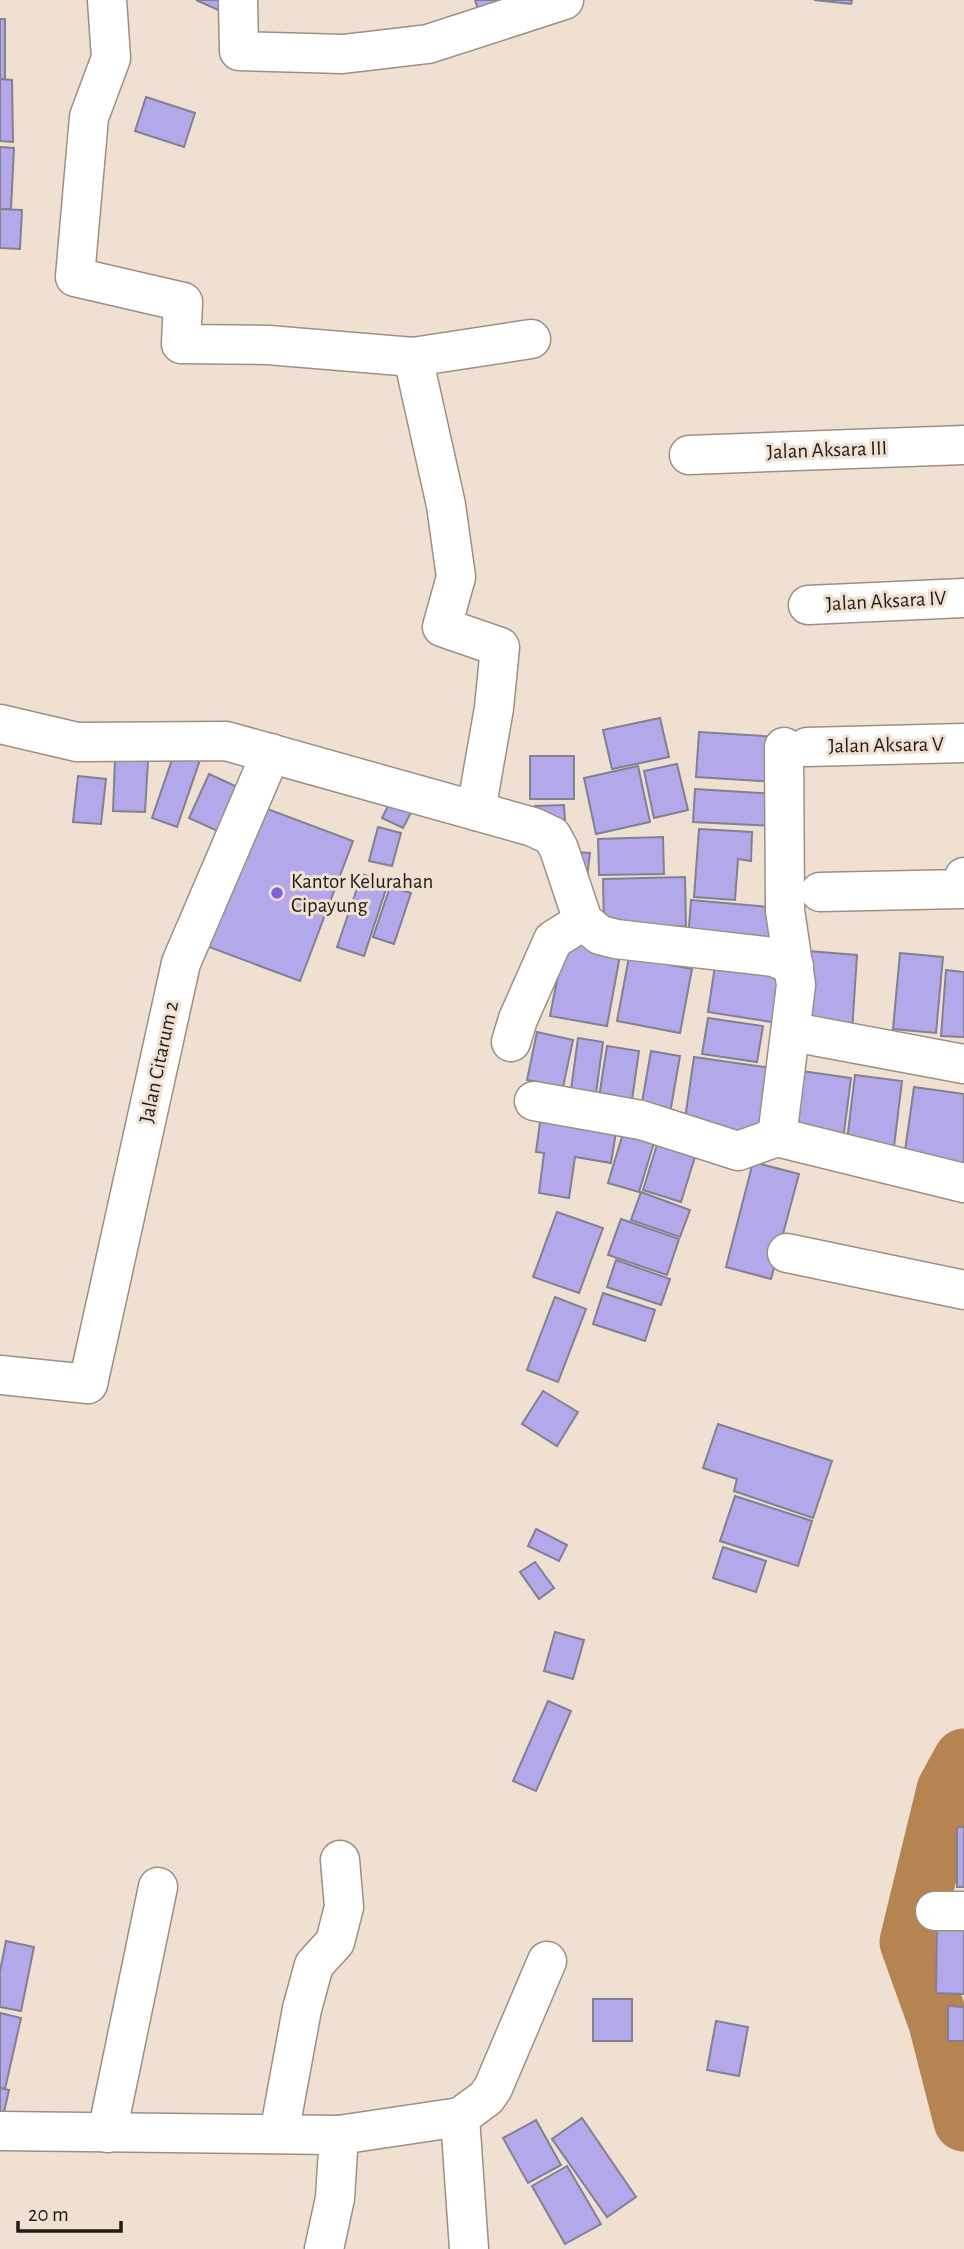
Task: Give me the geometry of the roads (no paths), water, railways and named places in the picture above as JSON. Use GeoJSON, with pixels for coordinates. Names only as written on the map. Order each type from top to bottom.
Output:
{"type":"FeatureCollection","features":[{"type":"Feature","properties":{"kind":"street"},"geometry":{"type":"LineString","coordinates":[[107,0],[111,58],[89,117],[75,277],[183,302],[180,344],[268,345],[413,357],[531,339]]}},
{"type":"Feature","properties":{"kind":"street"},"geometry":{"type":"LineString","coordinates":[[238,0],[239,51],[342,54],[428,44],[564,0]]}},
{"type":"Feature","properties":{"kind":"street"},"geometry":{"type":"LineString","coordinates":[[413,357],[446,505],[456,577],[442,627],[500,647],[494,708],[476,811]]}},
{"type":"Feature","properties":{"kind":"street","name":"Jalan Aksara III"},"geometry":{"type":"LineString","coordinates":[[689,455],[964,445]]}},
{"type":"Feature","properties":{"kind":"street","name":"Jalan Aksara IV"},"geometry":{"type":"LineString","coordinates":[[808,605],[964,598]]}},
{"type":"Feature","properties":{"kind":"street"},"geometry":{"type":"LineString","coordinates":[[0,724],[77,742],[226,741],[533,827],[552,836],[559,849],[583,921],[600,935],[774,957],[794,966],[796,985],[777,1137]]}},
{"type":"Feature","properties":{"kind":"street","name":"Jalan Aksara V"},"geometry":{"type":"LineString","coordinates":[[794,966],[785,910],[796,747],[964,743]]}},
{"type":"Feature","properties":{"kind":"street","name":"Jalan Citarum 2"},"geometry":{"type":"LineString","coordinates":[[0,1375],[88,1384],[180,962],[271,753]]}},
{"type":"Feature","properties":{"kind":"street"},"geometry":{"type":"LineString","coordinates":[[820,892],[963,883]]}},
{"type":"Feature","properties":{"kind":"street"},"geometry":{"type":"LineString","coordinates":[[511,1042],[518,1019],[553,940],[583,921]]}},
{"type":"Feature","properties":{"kind":"street"},"geometry":{"type":"LineString","coordinates":[[809,1035],[964,1064]]}},
{"type":"Feature","properties":{"kind":"street"},"geometry":{"type":"LineString","coordinates":[[534,1101],[640,1120],[738,1151],[777,1137],[964,1183]]}},
{"type":"Feature","properties":{"kind":"street"},"geometry":{"type":"LineString","coordinates":[[787,1253],[964,1290]]}},
{"type":"Feature","properties":{"kind":"street"},"geometry":{"type":"LineString","coordinates":[[279,2134],[302,2009],[314,1965],[335,1942],[344,1907],[340,1860]]}},
{"type":"Feature","properties":{"kind":"street"},"geometry":{"type":"LineString","coordinates":[[107,2133],[158,1887]]}},
{"type":"Feature","properties":{"kind":"street"},"geometry":{"type":"LineString","coordinates":[[0,2131],[339,2135],[460,2117],[486,2098],[493,2088],[547,1962]]}},
{"type":"Feature","properties":{"kind":"street"},"geometry":{"type":"LineString","coordinates":[[460,2117],[469,2249]]}},
{"type":"Feature","properties":{"kind":"street"},"geometry":{"type":"LineString","coordinates":[[324,2249],[335,2198],[339,2135]]}},
{"type":"Feature","properties":{"kind":"waterway"},"geometry":{"type":"LineString","coordinates":[[964,1759],[947,1790],[910,1942],[939,2023],[964,2121]]}},
{"type":"Feature","properties":{"kind":"place","name":"Kantor Kelurahan Cipayung"},"geometry":{"type":"Point","coordinates":[277,893]}}]}
